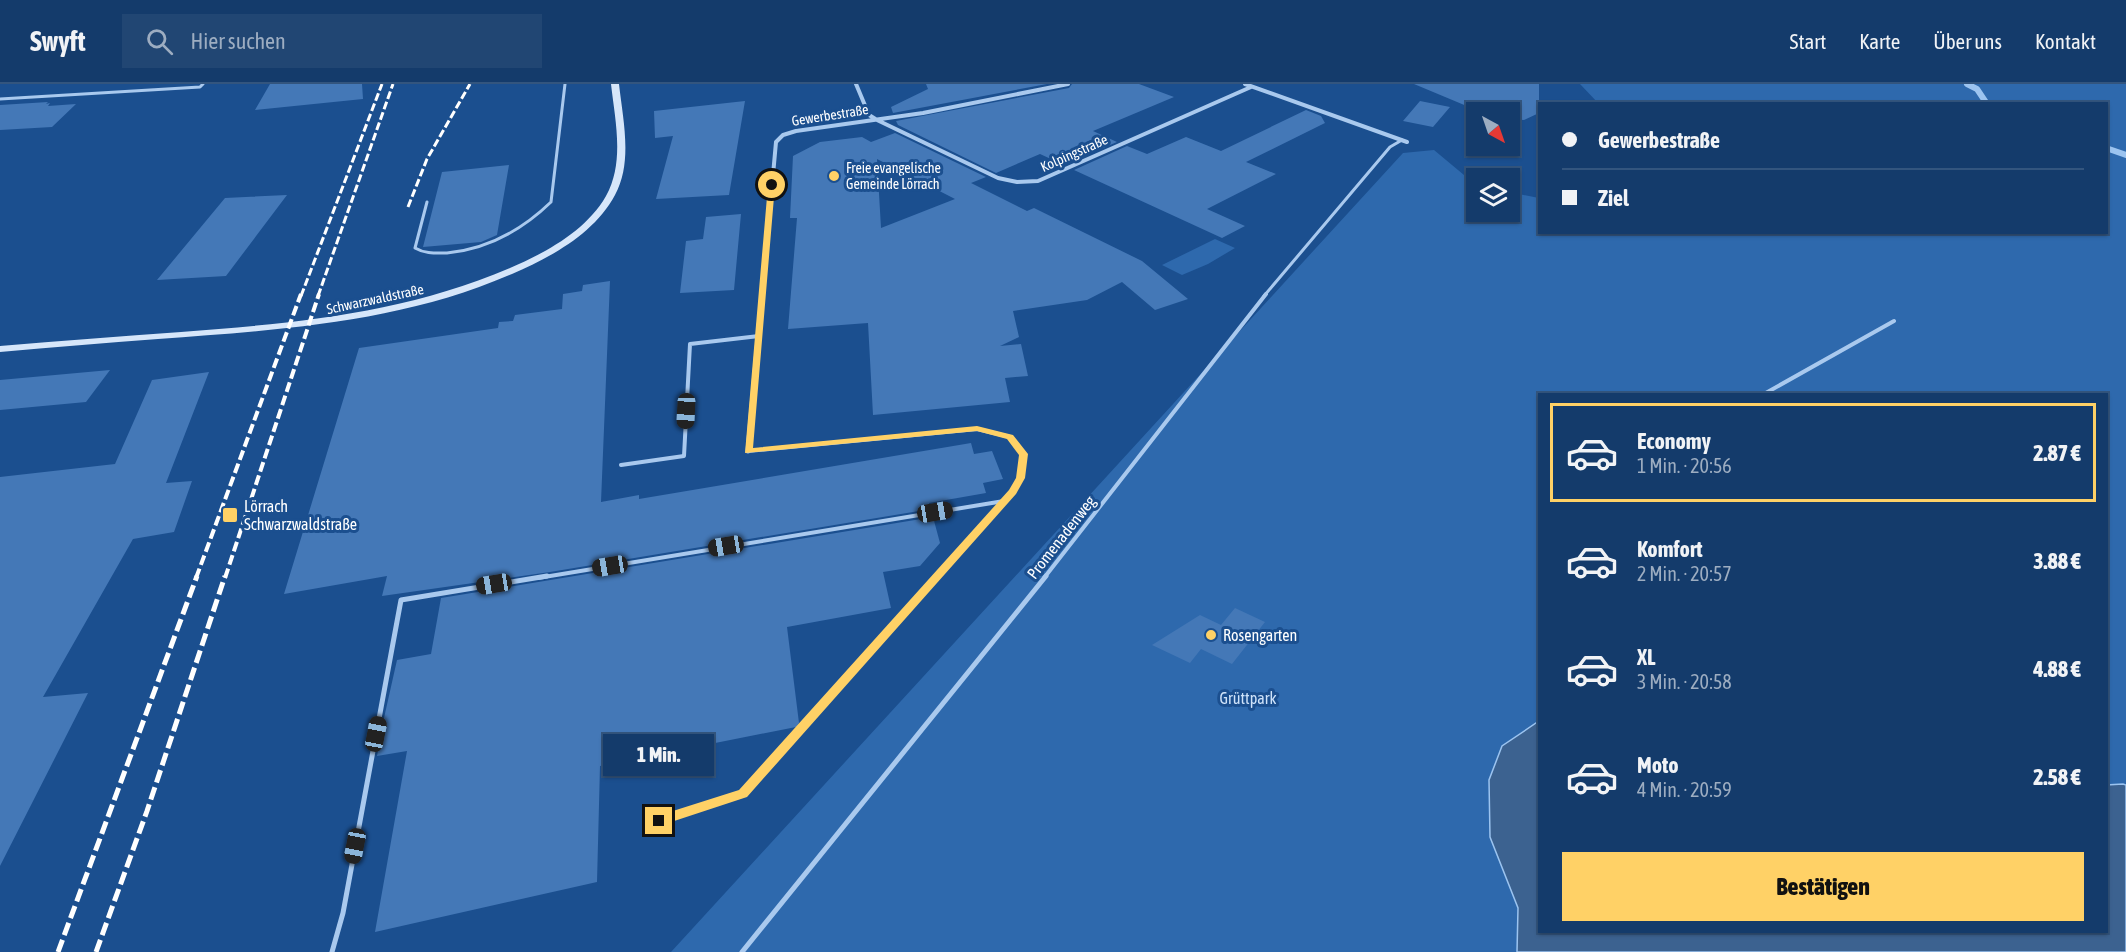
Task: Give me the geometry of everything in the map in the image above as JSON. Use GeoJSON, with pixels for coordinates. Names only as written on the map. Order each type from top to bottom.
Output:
{"type":"FeatureCollection","features":[{"type":"Feature","properties":{"kind":"main road","name":"Schwarzwaldstraße"},"geometry":{"type":"LineString","coordinates":[[0,349],[327,323],[434,300],[502,276],[564,244],[591,221],[610,196],[619,168],[620,141],[615,84]]}},
{"type":"Feature","properties":{"kind":"street"},"geometry":{"type":"LineString","coordinates":[[856,84],[869,114],[877,120],[981,103],[1068,84]]}},
{"type":"Feature","properties":{"kind":"street"},"geometry":{"type":"LineString","coordinates":[[1245,84],[1404,141]]}},
{"type":"Feature","properties":{"kind":"street","name":"Kolpingstraße"},"geometry":{"type":"LineString","coordinates":[[877,120],[998,178],[1017,182],[1038,181],[1251,87]]}},
{"type":"Feature","properties":{"kind":"street","name":"Gewerbestraße"},"geometry":{"type":"LineString","coordinates":[[748,451],[776,142],[783,135],[796,131],[877,120]]}},
{"type":"Feature","properties":{"kind":"lane"},"geometry":{"type":"LineString","coordinates":[[0,99],[200,87],[203,84]]}},
{"type":"Feature","properties":{"kind":"lane"},"geometry":{"type":"LineString","coordinates":[[427,202],[415,248],[423,252],[452,253],[480,247],[521,229],[538,215],[551,202],[565,84]]}},
{"type":"Feature","properties":{"kind":"lane","name":"Promenadenweg"},"geometry":{"type":"LineString","coordinates":[[742,952],[1030,596],[1260,301],[1390,147],[1404,141]]}},
{"type":"Feature","properties":{"kind":"lane"},"geometry":{"type":"LineString","coordinates":[[1766,393],[1894,321]]}},
{"type":"Feature","properties":{"kind":"lane"},"geometry":{"type":"LineString","coordinates":[[621,465],[684,456],[690,344],[759,336]]}},
{"type":"Feature","properties":{"kind":"lane"},"geometry":{"type":"LineString","coordinates":[[659,821],[743,793],[1004,501],[1020,478],[1023,454],[1010,437],[977,429],[748,451]]}},
{"type":"Feature","properties":{"kind":"lane"},"geometry":{"type":"LineString","coordinates":[[332,952],[342,913],[401,600],[1004,501]]}},
{"type":"Feature","properties":{"kind":"green space","name":"Grüttpark"},"geometry":{"type":"Polygon","coordinates":[[[1580,84],[2126,84],[2126,785],[2108,785],[2108,393],[1538,393],[1538,722],[1502,746],[1490,837],[1518,908],[1517,952],[671,952],[1403,153],[1434,150],[1466,177],[1466,222],[1520,222],[1520,194],[1538,198],[1538,234],[2108,234],[2108,102],[1597,102],[1580,84]]]}},
{"type":"Feature","properties":{"kind":"green space"},"geometry":{"type":"Polygon","coordinates":[[[1215,239],[1235,248],[1208,264],[1182,275],[1162,265],[1215,239]]]}},
{"type":"Feature","properties":{"kind":"shaded area"},"geometry":{"type":"Polygon","coordinates":[[[1538,722],[1538,933],[2108,933],[2108,785],[2123,784],[2126,785],[2126,952],[1517,952],[1518,908],[1490,837],[1489,780],[1502,746],[1538,722]]]}},
{"type":"Feature","properties":{"kind":"building"},"geometry":{"type":"Polygon","coordinates":[[[270,84],[362,84],[363,99],[255,110],[270,84]]]}},
{"type":"Feature","properties":{"kind":"building"},"geometry":{"type":"Polygon","coordinates":[[[926,84],[1047,84],[893,113],[891,107],[928,89],[926,84]]]}},
{"type":"Feature","properties":{"kind":"building"},"geometry":{"type":"Polygon","coordinates":[[[1072,84],[1139,84],[1174,97],[1093,131],[1117,142],[1064,165],[1040,154],[996,173],[898,125],[896,121],[1069,88],[1072,84]]]}},
{"type":"Feature","properties":{"kind":"building"},"geometry":{"type":"Polygon","coordinates":[[[1414,84],[1539,84],[1538,113],[1520,120],[1520,102],[1466,102],[1466,106],[1414,84]]]}},
{"type":"Feature","properties":{"kind":"building"},"geometry":{"type":"Polygon","coordinates":[[[745,101],[729,195],[656,199],[673,136],[655,138],[654,111],[745,101]]]}},
{"type":"Feature","properties":{"kind":"building"},"geometry":{"type":"Polygon","coordinates":[[[1420,101],[1450,107],[1433,127],[1403,121],[1420,101]]]}},
{"type":"Feature","properties":{"kind":"building"},"geometry":{"type":"Polygon","coordinates":[[[48,102],[46,104],[50,103],[48,106],[76,104],[52,127],[0,130],[0,105],[48,102]]]}},
{"type":"Feature","properties":{"kind":"building"},"geometry":{"type":"Polygon","coordinates":[[[1306,110],[1321,116],[1325,123],[1246,162],[1276,174],[1207,209],[1245,226],[1222,238],[1074,170],[1127,146],[1147,154],[1186,137],[1221,151],[1306,110]]]}},
{"type":"Feature","properties":{"kind":"building"},"geometry":{"type":"Polygon","coordinates":[[[895,133],[986,177],[971,183],[1027,211],[1034,208],[1142,261],[1188,299],[1155,310],[1122,282],[1087,300],[1013,311],[1019,337],[1000,346],[1021,344],[1028,376],[1005,378],[1010,402],[873,415],[868,323],[788,329],[797,218],[790,218],[793,156],[820,142],[862,137],[871,142],[895,133]],[[877,159],[881,228],[955,199],[877,159]]]}},
{"type":"Feature","properties":{"kind":"building"},"geometry":{"type":"Polygon","coordinates":[[[509,165],[497,235],[481,242],[423,247],[442,172],[509,165]]]}},
{"type":"Feature","properties":{"kind":"building"},"geometry":{"type":"Polygon","coordinates":[[[287,195],[226,276],[157,280],[225,198],[287,195]]]}},
{"type":"Feature","properties":{"kind":"building"},"geometry":{"type":"Polygon","coordinates":[[[741,214],[734,290],[680,293],[686,241],[703,239],[706,217],[741,214]]]}},
{"type":"Feature","properties":{"kind":"building"},"geometry":{"type":"Polygon","coordinates":[[[610,281],[601,502],[639,495],[639,499],[971,443],[974,454],[992,451],[1003,479],[983,483],[986,493],[929,503],[931,509],[550,572],[382,596],[387,576],[284,594],[359,348],[498,328],[499,322],[513,321],[515,315],[562,309],[563,294],[582,291],[583,285],[610,281]]]}},
{"type":"Feature","properties":{"kind":"building"},"geometry":{"type":"Polygon","coordinates":[[[110,370],[86,402],[0,410],[0,380],[110,370]]]}},
{"type":"Feature","properties":{"kind":"building"},"geometry":{"type":"Polygon","coordinates":[[[209,372],[166,483],[192,481],[174,532],[133,539],[43,697],[88,693],[0,866],[0,477],[115,464],[152,380],[209,372]]]}},
{"type":"Feature","properties":{"kind":"building"},"geometry":{"type":"Polygon","coordinates":[[[933,517],[940,543],[920,566],[883,572],[891,608],[787,627],[799,723],[796,727],[600,766],[597,882],[375,932],[407,751],[377,756],[384,718],[397,660],[431,654],[441,598],[933,517]]]}},
{"type":"Feature","properties":{"kind":"building","name":"Rosengarten"},"geometry":{"type":"Polygon","coordinates":[[[1235,608],[1265,622],[1232,664],[1201,649],[1190,663],[1152,645],[1200,615],[1221,625],[1235,608]]]}},
{"type":"Feature","properties":{"kind":"waterway"},"geometry":{"type":"LineString","coordinates":[[1967,84],[1977,89],[1986,102]]}},
{"type":"Feature","properties":{"kind":"waterway"},"geometry":{"type":"LineString","coordinates":[[2108,149],[2126,155]]}},
{"type":"Feature","properties":{"kind":"railway"},"geometry":{"type":"LineString","coordinates":[[301,296],[382,84]]}},
{"type":"Feature","properties":{"kind":"railway"},"geometry":{"type":"LineString","coordinates":[[318,296],[393,84]]}},
{"type":"Feature","properties":{"kind":"railway"},"geometry":{"type":"LineString","coordinates":[[408,207],[427,159],[470,84]]}},
{"type":"Feature","properties":{"kind":"railway"},"geometry":{"type":"LineString","coordinates":[[196,578],[301,294]]}},
{"type":"Feature","properties":{"kind":"railway"},"geometry":{"type":"LineString","coordinates":[[225,578],[319,294]]}},
{"type":"Feature","properties":{"kind":"railway"},"geometry":{"type":"LineString","coordinates":[[58,952],[197,576]]}},
{"type":"Feature","properties":{"kind":"railway"},"geometry":{"type":"LineString","coordinates":[[96,952],[147,811],[225,576]]}},
{"type":"Feature","properties":{"kind":"place","name":"Freie evangelische Gemeinde Lörrach"},"geometry":{"type":"Point","coordinates":[834,176]}},
{"type":"Feature","properties":{"kind":"place","name":"Lörrach Schwarzwaldstraße"},"geometry":{"type":"Point","coordinates":[230,515]}},
{"type":"Feature","properties":{"kind":"place","name":"Rosengarten"},"geometry":{"type":"Point","coordinates":[1211,635]}},
{"type":"Feature","properties":{"kind":"route"},"geometry":{"type":"LineString","coordinates":[[659,821],[743,793],[1012,492],[1020,478],[1023,454],[1010,437],[977,429],[748,451],[772,185]]}}]}
